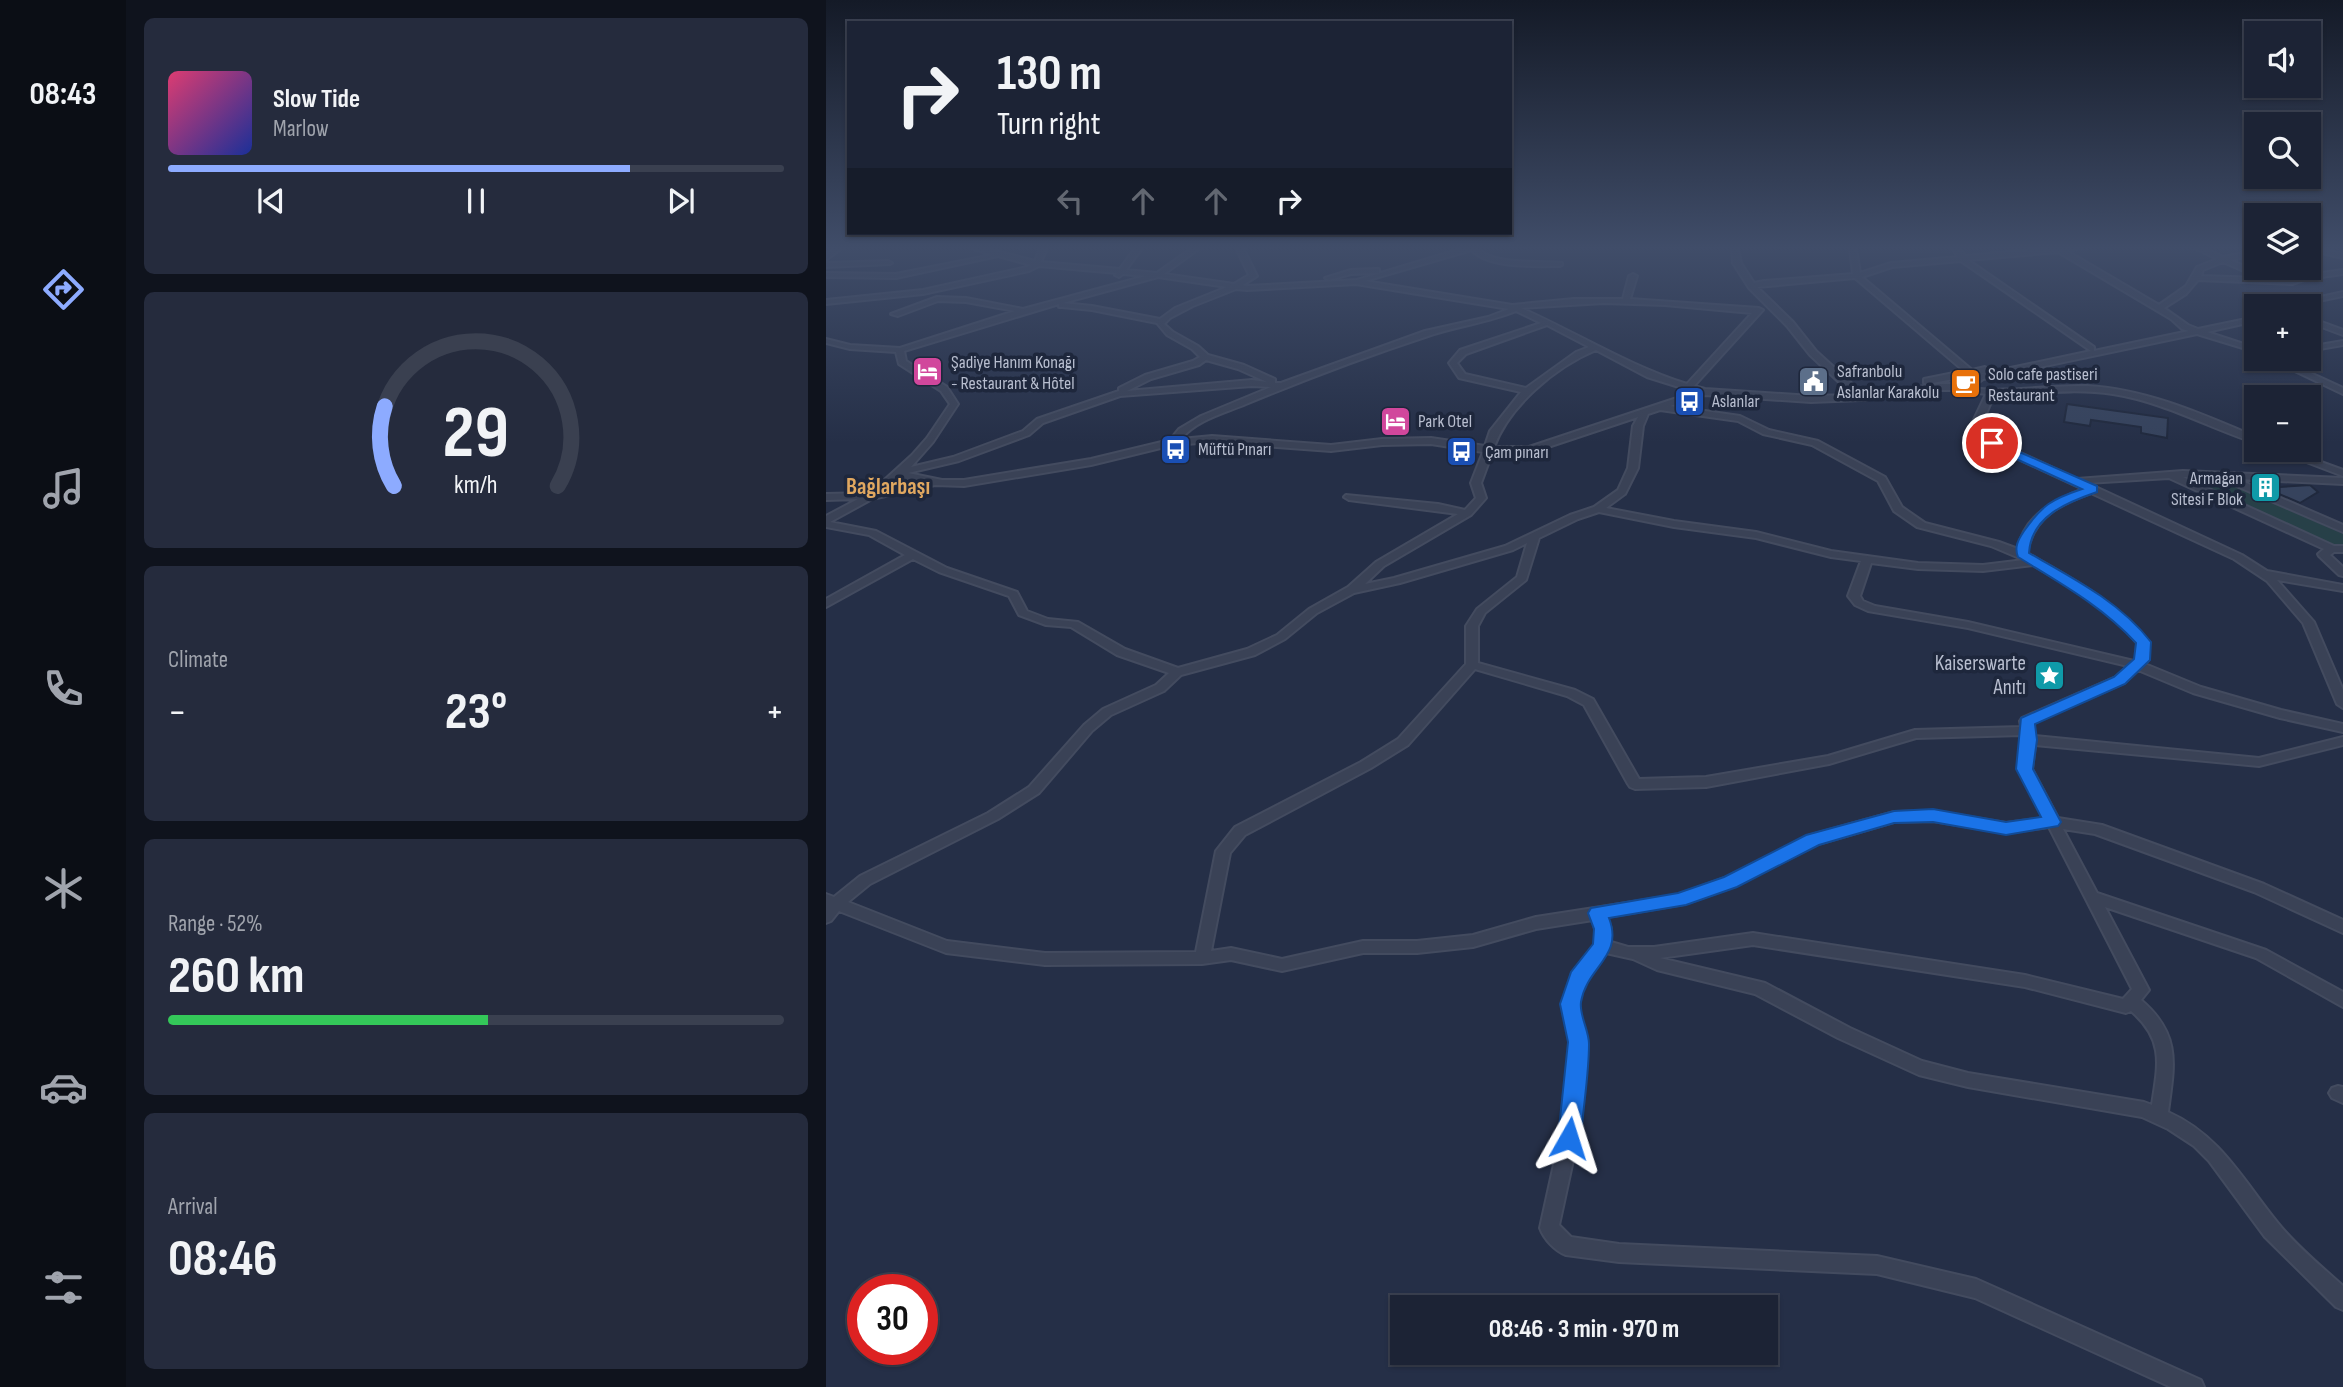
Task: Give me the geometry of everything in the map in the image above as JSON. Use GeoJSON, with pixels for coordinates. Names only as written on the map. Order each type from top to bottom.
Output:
{"type":"FeatureCollection","features":[{"type":"Feature","properties":{"kind":"street"},"geometry":{"type":"LineString","coordinates":[[826,341],[850,347],[900,350],[1019,313]]}},
{"type":"Feature","properties":{"kind":"street"},"geometry":{"type":"LineString","coordinates":[[1111,313],[1161,322]]}},
{"type":"Feature","properties":{"kind":"street"},"geometry":{"type":"LineString","coordinates":[[1169,313],[1160,324],[1165,332],[1200,351],[1205,357],[1241,367],[1282,386]]}},
{"type":"Feature","properties":{"kind":"street"},"geometry":{"type":"LineString","coordinates":[[1173,442],[1182,431],[1204,418],[1282,386],[1428,333],[1490,319],[1503,313]]}},
{"type":"Feature","properties":{"kind":"street"},"geometry":{"type":"LineString","coordinates":[[1524,313],[1650,375],[1704,392],[1811,399],[1965,387],[1972,378],[2185,327],[2211,330],[2244,345]]}},
{"type":"Feature","properties":{"kind":"street"},"geometry":{"type":"LineString","coordinates":[[1689,387],[1754,313]]}},
{"type":"Feature","properties":{"kind":"street"},"geometry":{"type":"LineString","coordinates":[[1779,313],[1812,353],[1858,395]]}},
{"type":"Feature","properties":{"kind":"street"},"geometry":{"type":"LineString","coordinates":[[1898,313],[1990,394]]}},
{"type":"Feature","properties":{"kind":"street"},"geometry":{"type":"LineString","coordinates":[[2040,313],[2091,349]]}},
{"type":"Feature","properties":{"kind":"street"},"geometry":{"type":"LineString","coordinates":[[2167,313],[2244,346]]}},
{"type":"Feature","properties":{"kind":"street"},"geometry":{"type":"LineString","coordinates":[[1858,395],[1952,377],[1980,377],[2201,328],[2244,315]]}},
{"type":"Feature","properties":{"kind":"street"},"geometry":{"type":"LineString","coordinates":[[2174,317],[2185,327]]}},
{"type":"Feature","properties":{"kind":"street"},"geometry":{"type":"LineString","coordinates":[[2211,330],[2244,322]]}},
{"type":"Feature","properties":{"kind":"street"},"geometry":{"type":"LineString","coordinates":[[1527,391],[1462,376],[1453,363],[1463,352],[1547,323]]}},
{"type":"Feature","properties":{"kind":"street"},"geometry":{"type":"LineString","coordinates":[[2323,326],[2343,324]]}},
{"type":"Feature","properties":{"kind":"street"},"geometry":{"type":"LineString","coordinates":[[2323,326],[2343,333]]}},
{"type":"Feature","properties":{"kind":"street"},"geometry":{"type":"LineString","coordinates":[[2321,347],[2343,343]]}},
{"type":"Feature","properties":{"kind":"street"},"geometry":{"type":"LineString","coordinates":[[826,917],[831,902],[865,880],[993,816],[1034,790],[1088,728],[1107,712],[1160,688],[1177,673],[1251,652],[1281,637],[1313,611],[1352,590],[1380,564],[1467,513],[1481,498],[1476,483],[1495,430],[1527,391],[1579,354],[1596,347]]}},
{"type":"Feature","properties":{"kind":"street"},"geometry":{"type":"LineString","coordinates":[[826,522],[872,496],[896,474],[939,431],[954,404],[944,389],[902,362],[900,350]]}},
{"type":"Feature","properties":{"kind":"street"},"geometry":{"type":"LineString","coordinates":[[896,474],[956,459],[1026,433],[1040,421],[1116,394],[1148,377],[1196,363],[1205,357]]}},
{"type":"Feature","properties":{"kind":"street"},"geometry":{"type":"LineString","coordinates":[[2300,371],[2343,391]]}},
{"type":"Feature","properties":{"kind":"street"},"geometry":{"type":"LineString","coordinates":[[1952,377],[1947,382],[1953,388],[1990,394],[2092,389],[2129,395],[2182,410],[2244,435]]}},
{"type":"Feature","properties":{"kind":"street"},"geometry":{"type":"LineString","coordinates":[[1116,394],[1240,383],[1282,386]]}},
{"type":"Feature","properties":{"kind":"street"},"geometry":{"type":"LineString","coordinates":[[826,497],[872,496],[942,483],[964,483],[1091,462],[1173,442],[1212,439],[1331,448],[1381,442],[1431,441],[1490,450],[1530,450],[1704,392]]}},
{"type":"Feature","properties":{"kind":"street"},"geometry":{"type":"LineString","coordinates":[[1990,394],[1975,428],[1978,437],[2238,557],[2272,579],[2308,622],[2343,704]]}},
{"type":"Feature","properties":{"kind":"street"},"geometry":{"type":"LineString","coordinates":[[1603,946],[1637,953],[1654,953],[1753,939],[2025,981],[2126,1006],[2141,990],[2025,769],[2028,736],[2026,721],[2120,680],[2142,660],[2143,642],[2119,616],[2078,587],[2028,558],[1995,544],[1921,525],[1898,509],[1882,479],[1815,443],[1766,432],[1740,419],[1661,407]]}},
{"type":"Feature","properties":{"kind":"street"},"geometry":{"type":"LineString","coordinates":[[1352,590],[1396,581],[1509,548],[1574,517],[1598,509],[1622,492],[1633,468],[1638,426],[1644,414]]}},
{"type":"Feature","properties":{"kind":"street"},"geometry":{"type":"LineString","coordinates":[[2313,462],[2343,473]]}},
{"type":"Feature","properties":{"kind":"street"},"geometry":{"type":"LineString","coordinates":[[896,474],[942,483]]}},
{"type":"Feature","properties":{"kind":"street"},"geometry":{"type":"LineString","coordinates":[[2076,481],[2171,475],[2343,481]]}},
{"type":"Feature","properties":{"kind":"street"},"geometry":{"type":"LineString","coordinates":[[2171,475],[2337,549]]}},
{"type":"Feature","properties":{"kind":"street"},"geometry":{"type":"LineString","coordinates":[[2218,475],[2343,530]]}},
{"type":"Feature","properties":{"kind":"street"},"geometry":{"type":"LineString","coordinates":[[2028,558],[2023,543],[2044,511],[2061,500],[2093,489]]}},
{"type":"Feature","properties":{"kind":"street"},"geometry":{"type":"LineString","coordinates":[[1349,497],[1467,513]]}},
{"type":"Feature","properties":{"kind":"street"},"geometry":{"type":"LineString","coordinates":[[1598,509],[1674,524],[1756,535],[1830,554],[1918,566],[1983,568],[2028,558]]}},
{"type":"Feature","properties":{"kind":"street"},"geometry":{"type":"LineString","coordinates":[[826,522],[872,533],[972,582],[1013,594],[1023,613],[1046,622],[1074,624],[1121,652],[1177,673]]}},
{"type":"Feature","properties":{"kind":"street"},"geometry":{"type":"LineString","coordinates":[[1202,958],[1223,851],[1240,831],[1366,765],[1403,742],[1472,665],[1472,626],[1481,611],[1522,578],[1534,537]]}},
{"type":"Feature","properties":{"kind":"street"},"geometry":{"type":"LineString","coordinates":[[2337,549],[2323,554],[2343,573]]}},
{"type":"Feature","properties":{"kind":"street"},"geometry":{"type":"LineString","coordinates":[[826,604],[914,554]]}},
{"type":"Feature","properties":{"kind":"street"},"geometry":{"type":"LineString","coordinates":[[1867,559],[1854,596],[1859,603],[1872,609],[1968,625],[2137,665],[2197,691],[2343,728]]}},
{"type":"Feature","properties":{"kind":"street"},"geometry":{"type":"LineString","coordinates":[[2263,574],[2343,588]]}},
{"type":"Feature","properties":{"kind":"street"},"geometry":{"type":"LineString","coordinates":[[1472,665],[1571,693],[1589,702],[1635,784],[1706,782],[1829,760],[1915,734],[2028,736],[2259,762],[2343,741]]}},
{"type":"Feature","properties":{"kind":"street"},"geometry":{"type":"LineString","coordinates":[[831,902],[946,947],[1045,959],[1202,958],[1231,954],[1282,965],[1363,947],[1418,947],[1474,941],[1535,923],[1679,900],[1730,882],[1812,840],[1894,817],[1933,816],[2006,828],[2052,822],[2097,829],[2259,888],[2343,927]]}},
{"type":"Feature","properties":{"kind":"street"},"geometry":{"type":"LineString","coordinates":[[2093,898],[2261,954],[2343,1000]]}},
{"type":"Feature","properties":{"kind":"street"},"geometry":{"type":"LineString","coordinates":[[1598,913],[1603,929],[1603,946],[1578,978],[1570,1004],[1578,1042],[1577,1056],[1569,1138],[1549,1228],[1566,1246],[1619,1252],[1877,1265],[1976,1289],[2194,1387]]}},
{"type":"Feature","properties":{"kind":"street"},"geometry":{"type":"LineString","coordinates":[[1637,953],[1657,964],[1759,989],[1919,1068],[1968,1080],[2144,1110],[2159,1116],[2200,1140],[2215,1155],[2272,1231],[2343,1300]]}},
{"type":"Feature","properties":{"kind":"street"},"geometry":{"type":"LineString","coordinates":[[2131,1001],[2153,1022],[2159,1032],[2164,1061],[2159,1116]]}},
{"type":"Feature","properties":{"kind":"shaded area"},"geometry":{"type":"Polygon","coordinates":[[[2222,480],[2343,534],[2343,547],[2338,548],[2192,482],[2222,480]]]}},
{"type":"Feature","properties":{"kind":"building"},"geometry":{"type":"Polygon","coordinates":[[[2067,404],[2168,418],[2167,438],[2141,433],[2141,427],[2091,420],[2090,426],[2064,422],[2067,404]]]}},
{"type":"Feature","properties":{"kind":"building"},"geometry":{"type":"Polygon","coordinates":[[[2256,484],[2280,487],[2310,485],[2318,492],[2300,503],[2256,484]]]}},
{"type":"Feature","properties":{"kind":"place","name":"Şadiye Hanım Konağı - Restaurant & Hôtel"},"geometry":{"type":"Point","coordinates":[928,372]}},
{"type":"Feature","properties":{"kind":"place","name":"Safranbolu Aslanlar Karakolu"},"geometry":{"type":"Point","coordinates":[1814,381]}},
{"type":"Feature","properties":{"kind":"place","name":"Solo cafe pastiseri Restaurant"},"geometry":{"type":"Point","coordinates":[1965,384]}},
{"type":"Feature","properties":{"kind":"place","name":"Aslanlar"},"geometry":{"type":"Point","coordinates":[1689,401]}},
{"type":"Feature","properties":{"kind":"place","name":"Park Otel"},"geometry":{"type":"Point","coordinates":[1395,421]}},
{"type":"Feature","properties":{"kind":"place","name":"Müftü Pınarı"},"geometry":{"type":"Point","coordinates":[1175,449]}},
{"type":"Feature","properties":{"kind":"place","name":"Çam pınarı"},"geometry":{"type":"Point","coordinates":[1462,452]}},
{"type":"Feature","properties":{"kind":"place","name":"Armağan Sitesi F Blok"},"geometry":{"type":"Point","coordinates":[2266,488]}},
{"type":"Feature","properties":{"kind":"place","name":"Kaiserswarte Anıtı"},"geometry":{"type":"Point","coordinates":[2049,675]}},
{"type":"Feature","properties":{"kind":"district","name":"Bağlarbaşı"},"geometry":{"type":"Point","coordinates":[888,486]}},
{"type":"Feature","properties":{"kind":"route"},"geometry":{"type":"LineString","coordinates":[[1569,1138],[1578,1042],[1570,1004],[1578,978],[1603,946],[1603,929],[1598,913],[1679,900],[1730,882],[1812,840],[1894,817],[1933,816],[2006,828],[2052,822],[2025,769],[2029,740],[2026,721],[2120,680],[2142,660],[2143,642],[2119,616],[2078,587],[2022,554],[2023,543],[2044,511],[2061,500],[2093,489],[1992,443]]}}]}
